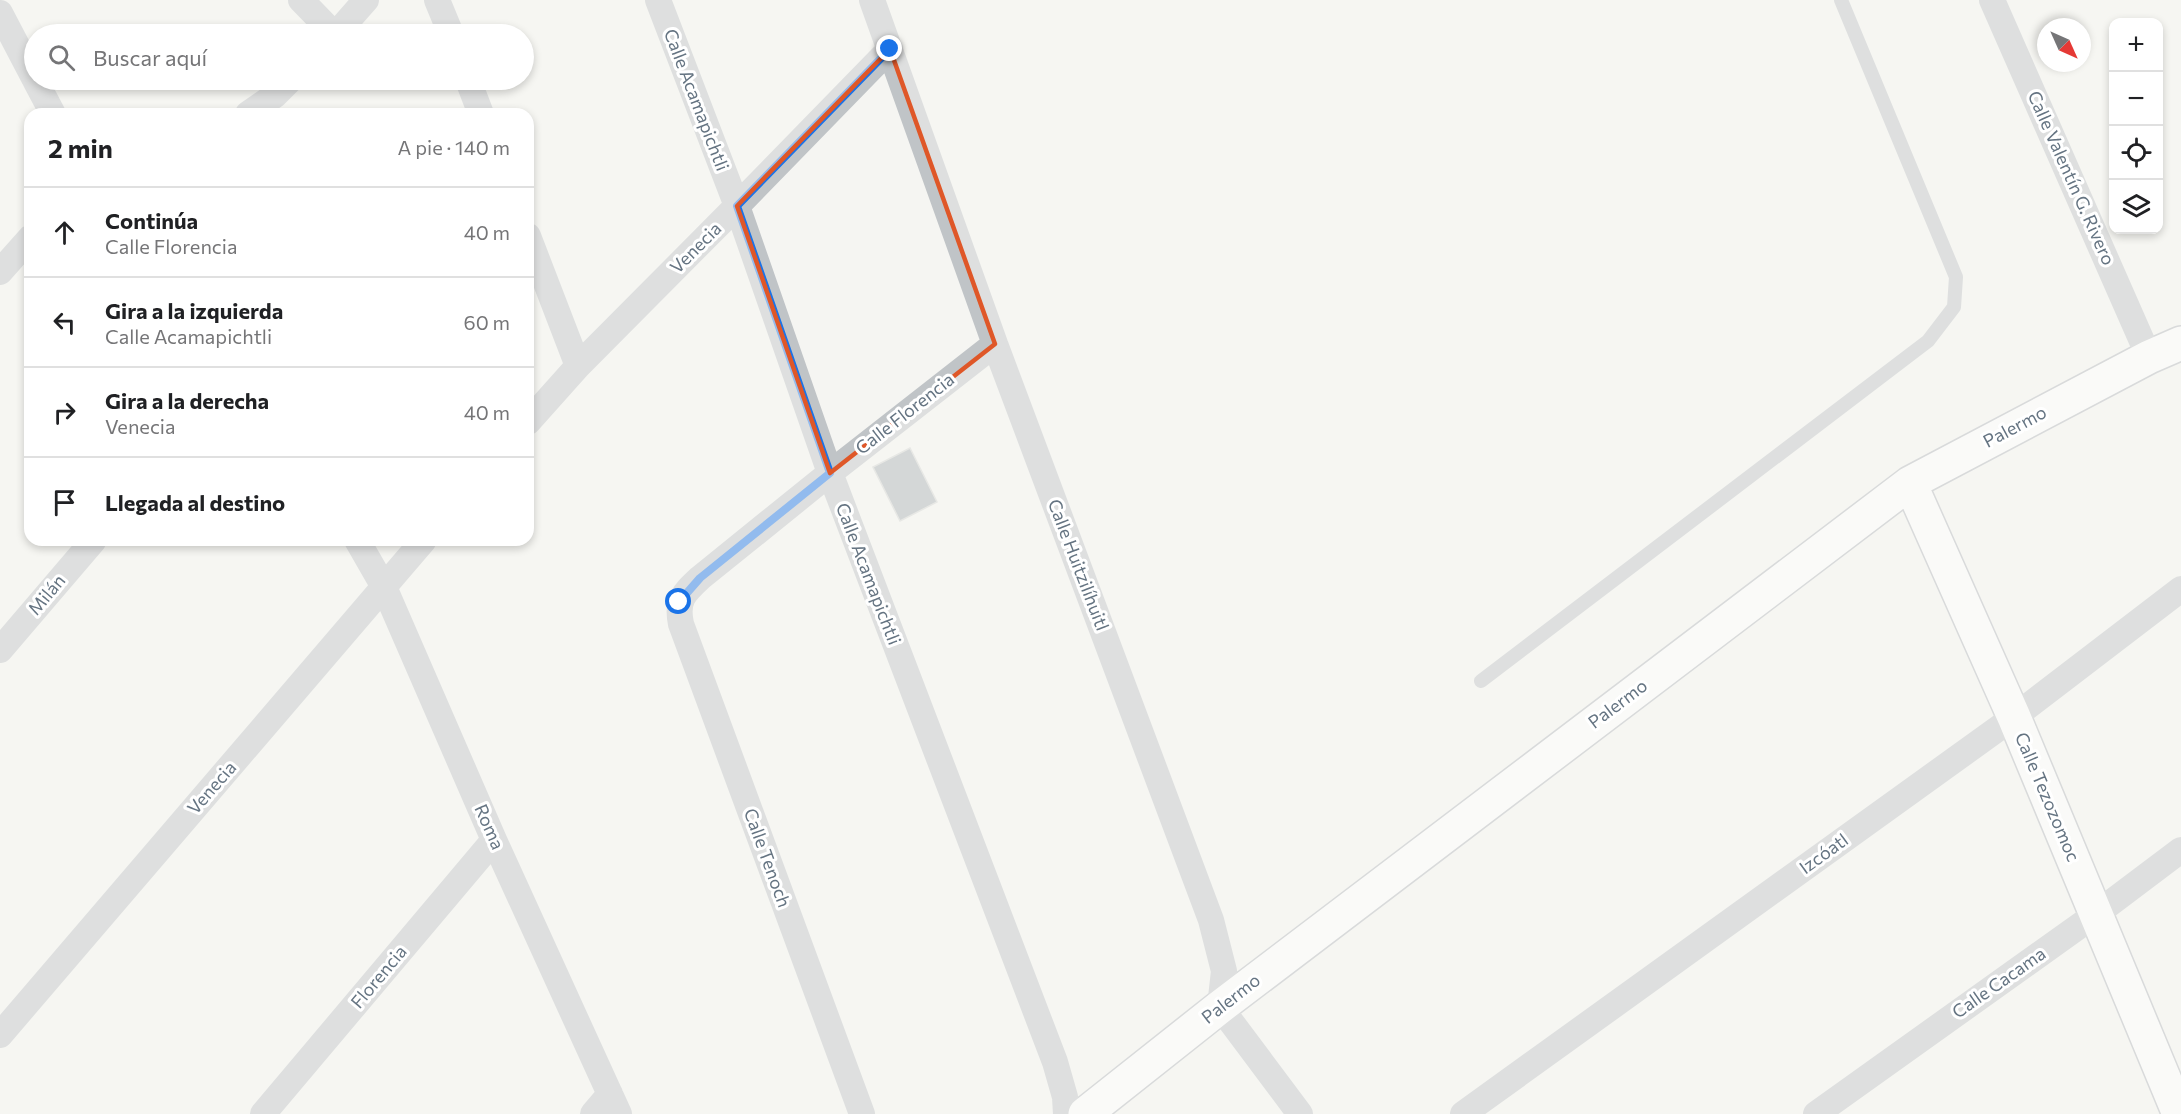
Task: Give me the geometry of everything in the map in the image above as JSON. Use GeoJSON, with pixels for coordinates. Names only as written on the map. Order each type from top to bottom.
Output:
{"type":"FeatureCollection","features":[{"type":"Feature","properties":{"kind":"street"},"geometry":{"type":"LineString","coordinates":[[301,0],[325,24]]}},
{"type":"Feature","properties":{"kind":"street"},"geometry":{"type":"LineString","coordinates":[[344,24],[366,0]]}},
{"type":"Feature","properties":{"kind":"street"},"geometry":{"type":"LineString","coordinates":[[437,0],[447,24]]}},
{"type":"Feature","properties":{"kind":"street","name":"Calle Acamapichtli"},"geometry":{"type":"LineString","coordinates":[[658,0],[737,206],[830,473],[1055,1062],[1065,1097],[1066,1114]]}},
{"type":"Feature","properties":{"kind":"street","name":"Calle Huitzilíhuitl"},"geometry":{"type":"LineString","coordinates":[[872,0],[995,345],[1211,920],[1224,971],[1220,1007]]}},
{"type":"Feature","properties":{"kind":"street","name":"Calle Valentín G. Rivero"},"geometry":{"type":"LineString","coordinates":[[1992,0],[2149,357]]}},
{"type":"Feature","properties":{"kind":"street"},"geometry":{"type":"LineString","coordinates":[[0,13],[24,58]]}},
{"type":"Feature","properties":{"kind":"street","name":"Venecia"},"geometry":{"type":"LineString","coordinates":[[534,415],[578,366],[890,49]]}},
{"type":"Feature","properties":{"kind":"street"},"geometry":{"type":"LineString","coordinates":[[41,90],[51,108]]}},
{"type":"Feature","properties":{"kind":"street"},"geometry":{"type":"LineString","coordinates":[[257,108],[280,90]]}},
{"type":"Feature","properties":{"kind":"street"},"geometry":{"type":"LineString","coordinates":[[472,90],[479,108]]}},
{"type":"Feature","properties":{"kind":"street"},"geometry":{"type":"LineString","coordinates":[[0,272],[24,245]]}},
{"type":"Feature","properties":{"kind":"street"},"geometry":{"type":"LineString","coordinates":[[534,252],[578,366]]}},
{"type":"Feature","properties":{"kind":"street","name":"Palermo"},"geometry":{"type":"LineString","coordinates":[[1085,1114],[1220,1007],[1910,483],[2149,357],[2181,343]]}},
{"type":"Feature","properties":{"kind":"street","name":"Calle Florencia"},"geometry":{"type":"LineString","coordinates":[[679,602],[700,578],[830,473],[995,345]]}},
{"type":"Feature","properties":{"kind":"street","name":"Calle Tezozomoc"},"geometry":{"type":"LineString","coordinates":[[1910,483],[2014,717],[2177,1111]]}},
{"type":"Feature","properties":{"kind":"street","name":"Milán"},"geometry":{"type":"LineString","coordinates":[[0,650],[89,546]]}},
{"type":"Feature","properties":{"kind":"street","name":"Roma"},"geometry":{"type":"LineString","coordinates":[[361,546],[384,586],[494,840],[615,1104]]}},
{"type":"Feature","properties":{"kind":"street","name":"Venecia"},"geometry":{"type":"LineString","coordinates":[[0,1035],[419,546]]}},
{"type":"Feature","properties":{"kind":"street","name":"Izcóatl"},"geometry":{"type":"LineString","coordinates":[[1463,1114],[2014,717],[2181,589]]}},
{"type":"Feature","properties":{"kind":"street","name":"Calle Tenoch"},"geometry":{"type":"LineString","coordinates":[[679,602],[678,613],[681,624],[862,1114]]}},
{"type":"Feature","properties":{"kind":"street","name":"Florencia"},"geometry":{"type":"LineString","coordinates":[[263,1114],[494,840]]}},
{"type":"Feature","properties":{"kind":"street","name":"Calle Cacama"},"geometry":{"type":"LineString","coordinates":[[1816,1114],[2096,914],[2181,850]]}},
{"type":"Feature","properties":{"kind":"street"},"geometry":{"type":"LineString","coordinates":[[1220,1007],[1300,1114]]}},
{"type":"Feature","properties":{"kind":"street"},"geometry":{"type":"LineString","coordinates":[[593,1114],[615,1104]]}},
{"type":"Feature","properties":{"kind":"lane"},"geometry":{"type":"LineString","coordinates":[[1481,681],[1928,341],[1954,307],[1956,277],[1841,0]]}},
{"type":"Feature","properties":{"kind":"highlighted area"},"geometry":{"type":"Polygon","coordinates":[[[890,49],[995,344],[830,473],[737,206],[890,49]]]}},
{"type":"Feature","properties":{"kind":"building"},"geometry":{"type":"Polygon","coordinates":[[[910,448],[937,502],[900,521],[873,467],[910,448]]]}},
{"type":"Feature","properties":{"kind":"route"},"geometry":{"type":"LineString","coordinates":[[679,602],[700,578],[830,473],[737,206],[890,49]]}}]}
